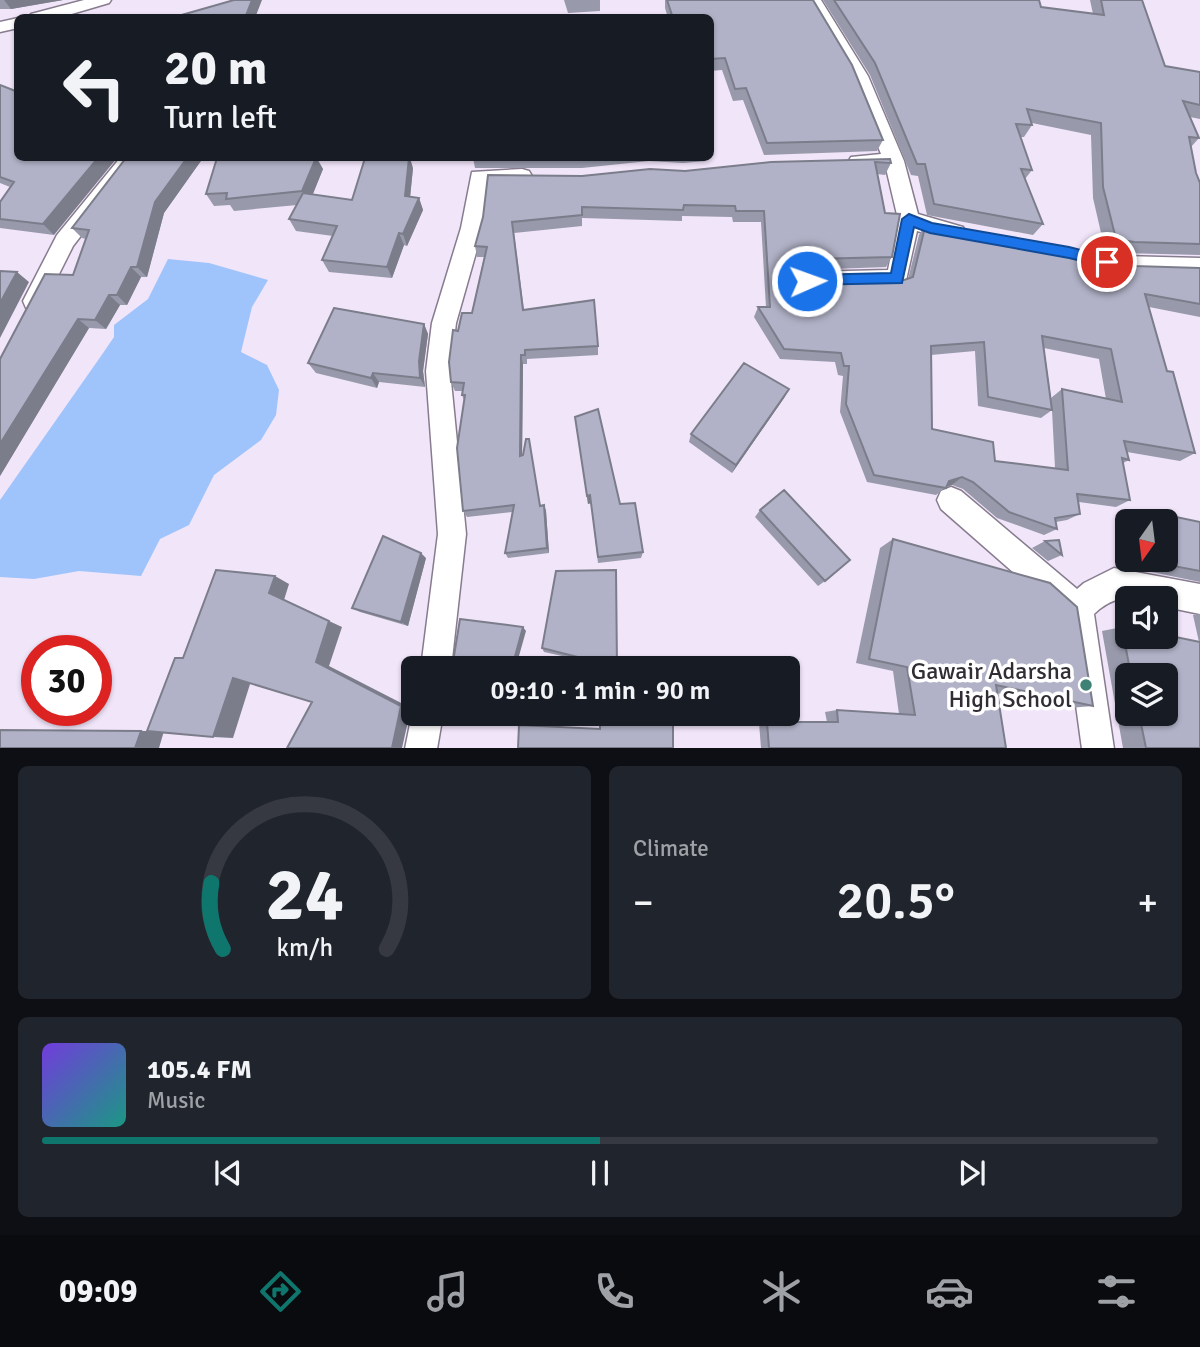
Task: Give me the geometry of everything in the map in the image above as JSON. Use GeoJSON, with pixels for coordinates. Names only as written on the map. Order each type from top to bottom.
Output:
{"type":"FeatureCollection","features":[{"type":"Feature","properties":{"kind":"street"},"geometry":{"type":"LineString","coordinates":[[52,14],[103,0]]}},
{"type":"Feature","properties":{"kind":"street"},"geometry":{"type":"LineString","coordinates":[[807,281],[897,279],[909,219],[894,161],[859,76],[813,0]]}},
{"type":"Feature","properties":{"kind":"street"},"geometry":{"type":"LineString","coordinates":[[25,320],[65,241],[129,161]]}},
{"type":"Feature","properties":{"kind":"street"},"geometry":{"type":"LineString","coordinates":[[843,162],[894,161]]}},
{"type":"Feature","properties":{"kind":"street"},"geometry":{"type":"LineString","coordinates":[[437,656],[452,534],[438,371],[444,323],[472,228],[479,177],[537,176]]}},
{"type":"Feature","properties":{"kind":"street"},"geometry":{"type":"LineString","coordinates":[[909,219],[930,228],[970,236]]}},
{"type":"Feature","properties":{"kind":"street"},"geometry":{"type":"LineString","coordinates":[[1080,256],[1122,264],[1200,267]]}},
{"type":"Feature","properties":{"kind":"street"},"geometry":{"type":"LineString","coordinates":[[951,500],[1078,609],[1098,748]]}},
{"type":"Feature","properties":{"kind":"street"},"geometry":{"type":"LineString","coordinates":[[1078,609],[1094,593],[1114,583],[1200,599]]}},
{"type":"Feature","properties":{"kind":"street"},"geometry":{"type":"LineString","coordinates":[[421,748],[426,726]]}},
{"type":"Feature","properties":{"kind":"water"},"geometry":{"type":"Polygon","coordinates":[[[168,259],[209,263],[268,280],[252,307],[241,352],[267,365],[279,390],[276,415],[261,440],[214,475],[189,525],[160,539],[141,576],[79,571],[34,579],[0,577],[0,500],[114,337],[114,325],[148,299],[168,259]]]}},
{"type":"Feature","properties":{"kind":"building"},"geometry":{"type":"Polygon","coordinates":[[[234,0],[252,0],[247,14],[185,14],[234,0]]]}},
{"type":"Feature","properties":{"kind":"building"},"geometry":{"type":"Polygon","coordinates":[[[667,0],[813,0],[852,65],[883,140],[767,143],[746,88],[735,89],[725,58],[714,59],[714,14],[672,14],[667,0]]]}},
{"type":"Feature","properties":{"kind":"building"},"geometry":{"type":"Polygon","coordinates":[[[834,0],[1039,0],[1041,7],[1104,15],[1101,0],[1142,0],[1165,66],[1200,72],[1200,105],[1183,101],[1199,138],[1189,137],[1200,183],[1200,244],[1116,239],[1103,187],[1101,123],[1027,109],[1032,125],[1016,124],[1032,170],[1021,169],[1043,224],[934,204],[925,164],[917,164],[875,63],[834,0]]]}},
{"type":"Feature","properties":{"kind":"building"},"geometry":{"type":"Polygon","coordinates":[[[0,85],[14,90],[14,161],[96,161],[43,224],[0,219],[0,202],[14,182],[0,177],[0,85]]]}},
{"type":"Feature","properties":{"kind":"building"},"geometry":{"type":"Polygon","coordinates":[[[890,159],[891,163],[875,162],[885,213],[900,214],[892,257],[811,259],[801,263],[798,272],[803,279],[812,282],[904,280],[913,277],[926,223],[1079,252],[1134,266],[1200,268],[1200,304],[1145,294],[1167,371],[1173,372],[1195,453],[1124,441],[1129,460],[1122,458],[1130,500],[1077,494],[1080,514],[1055,518],[1057,529],[1009,512],[973,482],[962,477],[949,481],[946,488],[874,475],[846,404],[849,366],[844,366],[841,353],[784,349],[758,307],[770,307],[764,211],[736,211],[735,206],[684,205],[683,210],[582,207],[582,215],[512,222],[523,310],[594,300],[598,346],[525,350],[525,355],[521,355],[520,456],[523,455],[526,439],[529,439],[540,506],[544,505],[547,548],[505,553],[514,505],[463,511],[457,448],[465,395],[462,395],[464,383],[451,382],[449,362],[453,330],[458,331],[462,313],[472,313],[487,247],[475,246],[483,217],[488,175],[582,176],[650,169],[685,171],[771,162],[890,159]],[[1042,336],[1052,410],[988,397],[984,342],[931,346],[932,429],[993,442],[995,461],[1068,470],[1062,389],[1122,402],[1111,349],[1042,336]]]}},
{"type":"Feature","properties":{"kind":"building"},"geometry":{"type":"Polygon","coordinates":[[[124,161],[185,161],[155,202],[137,267],[131,267],[117,295],[109,295],[95,320],[78,319],[0,444],[0,359],[45,274],[73,275],[89,230],[72,228],[124,161]]]}},
{"type":"Feature","properties":{"kind":"building"},"geometry":{"type":"Polygon","coordinates":[[[216,161],[315,161],[302,191],[226,199],[227,193],[206,194],[216,161]]]}},
{"type":"Feature","properties":{"kind":"building"},"geometry":{"type":"Polygon","coordinates":[[[364,161],[409,161],[405,196],[419,198],[403,234],[399,233],[387,267],[322,260],[337,226],[289,219],[303,193],[352,200],[364,161]]]}},
{"type":"Feature","properties":{"kind":"building"},"geometry":{"type":"Polygon","coordinates":[[[0,271],[17,272],[0,303],[0,271]]]}},
{"type":"Feature","properties":{"kind":"building"},"geometry":{"type":"Polygon","coordinates":[[[334,308],[424,324],[419,361],[420,378],[373,373],[371,378],[308,363],[334,308]]]}},
{"type":"Feature","properties":{"kind":"building"},"geometry":{"type":"Polygon","coordinates":[[[744,363],[789,389],[736,465],[691,434],[744,363]]]}},
{"type":"Feature","properties":{"kind":"building"},"geometry":{"type":"Polygon","coordinates":[[[598,409],[620,504],[635,503],[643,552],[598,557],[590,495],[587,496],[575,417],[598,409]]]}},
{"type":"Feature","properties":{"kind":"building"},"geometry":{"type":"Polygon","coordinates":[[[784,490],[850,560],[825,581],[760,510],[784,490]]]}},
{"type":"Feature","properties":{"kind":"building"},"geometry":{"type":"Polygon","coordinates":[[[1178,517],[1200,522],[1200,571],[1178,567],[1178,517]]]}},
{"type":"Feature","properties":{"kind":"building"},"geometry":{"type":"Polygon","coordinates":[[[383,536],[421,553],[401,622],[352,608],[383,536]]]}},
{"type":"Feature","properties":{"kind":"building"},"geometry":{"type":"Polygon","coordinates":[[[893,539],[1050,583],[1077,607],[1093,706],[996,685],[1006,748],[769,748],[767,726],[800,726],[800,722],[838,722],[837,710],[915,715],[907,667],[869,659],[893,539]]]}},
{"type":"Feature","properties":{"kind":"building"},"geometry":{"type":"Polygon","coordinates":[[[1059,540],[1062,555],[1045,541],[1059,540]]]}},
{"type":"Feature","properties":{"kind":"building"},"geometry":{"type":"Polygon","coordinates":[[[216,570],[275,576],[269,593],[329,621],[316,662],[401,706],[392,748],[287,748],[312,702],[233,678],[213,737],[147,731],[175,658],[183,658],[216,570]]]}},
{"type":"Feature","properties":{"kind":"building"},"geometry":{"type":"Polygon","coordinates":[[[616,570],[617,656],[574,656],[542,648],[556,571],[616,570]]]}},
{"type":"Feature","properties":{"kind":"building"},"geometry":{"type":"Polygon","coordinates":[[[460,619],[523,627],[515,656],[454,656],[460,619]]]}},
{"type":"Feature","properties":{"kind":"building"},"geometry":{"type":"Polygon","coordinates":[[[1178,637],[1200,642],[1200,748],[1146,748],[1141,726],[1178,726],[1178,663],[1129,663],[1126,649],[1178,649],[1178,637]]]}},
{"type":"Feature","properties":{"kind":"building"},"geometry":{"type":"Polygon","coordinates":[[[519,726],[600,729],[600,726],[673,726],[673,748],[518,748],[519,726]]]}},
{"type":"Feature","properties":{"kind":"building"},"geometry":{"type":"Polygon","coordinates":[[[0,730],[141,731],[135,748],[0,748],[0,730]]]}},
{"type":"Feature","properties":{"kind":"place","name":"Gawair Adarsha High School"},"geometry":{"type":"Point","coordinates":[1086,685]}},
{"type":"Feature","properties":{"kind":"route"},"geometry":{"type":"LineString","coordinates":[[807,281],[897,279],[909,219],[930,228],[1069,252],[1107,262]]}}]}
